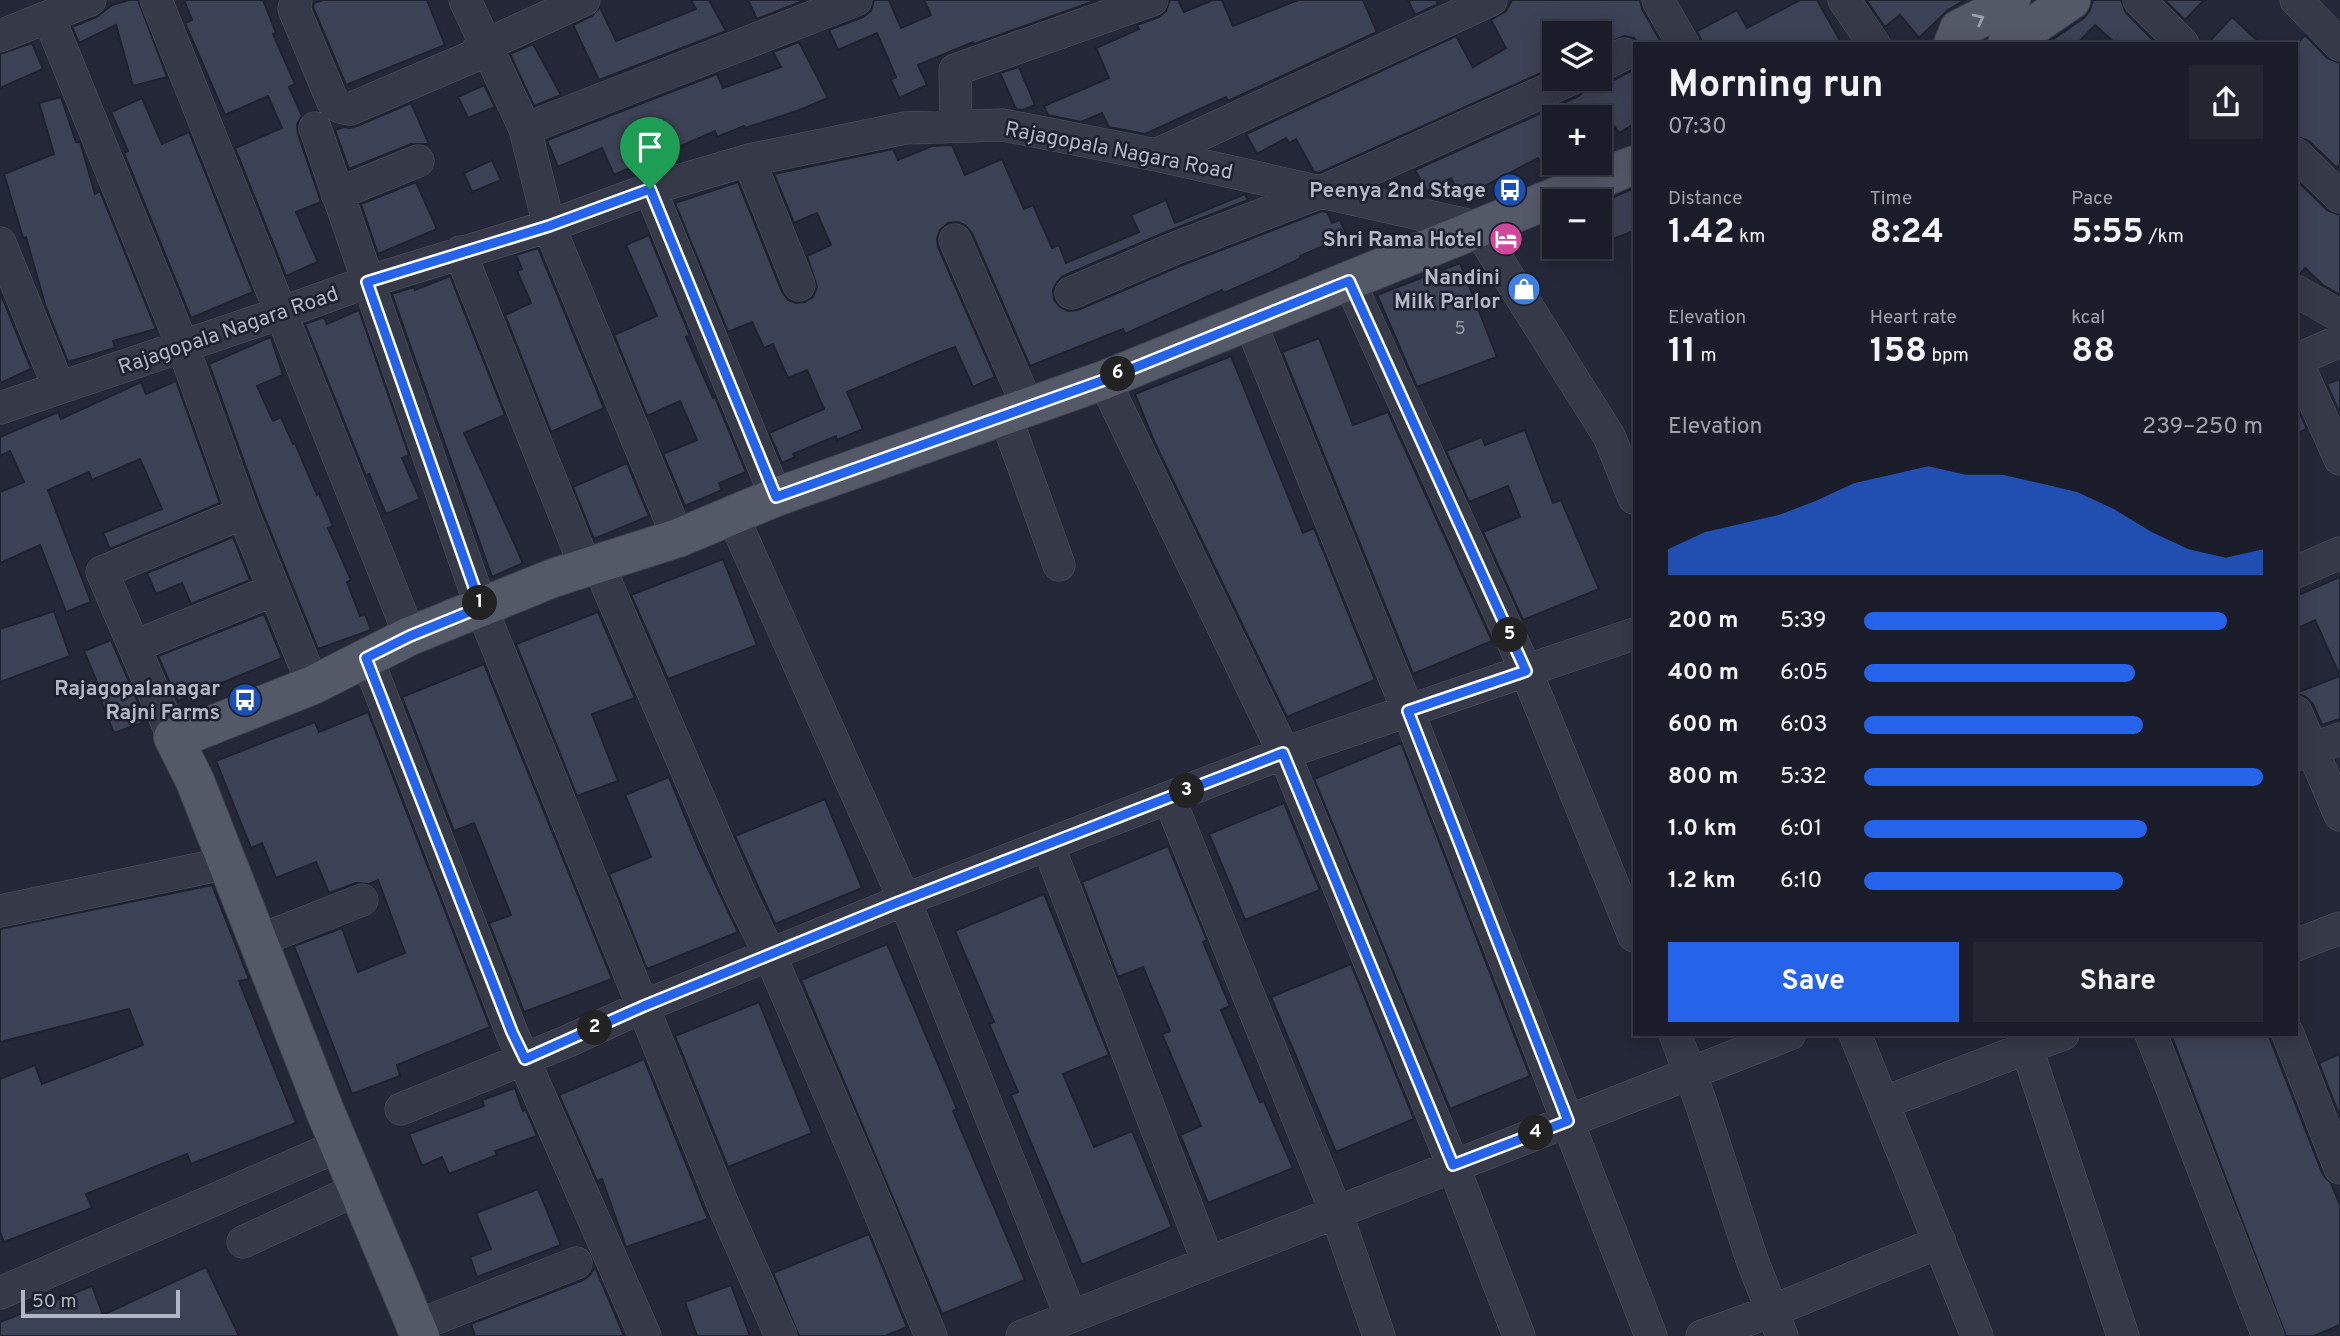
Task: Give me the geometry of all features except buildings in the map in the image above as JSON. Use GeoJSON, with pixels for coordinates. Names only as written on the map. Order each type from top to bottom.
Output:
{"type":"FeatureCollection","features":[{"type":"Feature","properties":{"kind":"main road"},"geometry":{"type":"LineString","coordinates":[[1955,42],[1959,29],[1999,9],[2018,31],[2071,0]]}},
{"type":"Feature","properties":{"kind":"main road"},"geometry":{"type":"LineString","coordinates":[[418,1331],[340,1146],[195,781],[173,737],[192,733],[313,685],[410,636],[481,607],[591,565],[678,538],[776,497],[1104,380],[1633,165]]}},
{"type":"Feature","properties":{"kind":"street"},"geometry":{"type":"LineString","coordinates":[[0,36],[90,0]]}},
{"type":"Feature","properties":{"kind":"street"},"geometry":{"type":"LineString","coordinates":[[156,0],[410,636]]}},
{"type":"Feature","properties":{"kind":"street"},"geometry":{"type":"LineString","coordinates":[[296,0],[294,9],[333,102],[350,109],[584,0]]}},
{"type":"Feature","properties":{"kind":"street"},"geometry":{"type":"LineString","coordinates":[[451,0],[525,129],[549,226],[678,538]]}},
{"type":"Feature","properties":{"kind":"street"},"geometry":{"type":"LineString","coordinates":[[465,0],[479,51]]}},
{"type":"Feature","properties":{"kind":"street"},"geometry":{"type":"LineString","coordinates":[[525,129],[856,0]]}},
{"type":"Feature","properties":{"kind":"street"},"geometry":{"type":"LineString","coordinates":[[956,126],[955,70],[1152,0]]}},
{"type":"Feature","properties":{"kind":"street"},"geometry":{"type":"LineString","coordinates":[[1156,155],[1491,0]]}},
{"type":"Feature","properties":{"kind":"street"},"geometry":{"type":"LineString","coordinates":[[1658,0],[1682,42]]}},
{"type":"Feature","properties":{"kind":"street"},"geometry":{"type":"LineString","coordinates":[[2139,0],[2181,42]]}},
{"type":"Feature","properties":{"kind":"street"},"geometry":{"type":"LineString","coordinates":[[2297,0],[2340,45]]}},
{"type":"Feature","properties":{"kind":"street"},"geometry":{"type":"LineString","coordinates":[[1854,4],[1873,42]]}},
{"type":"Feature","properties":{"kind":"street"},"geometry":{"type":"LineString","coordinates":[[49,18],[183,347],[243,513],[313,685]]}},
{"type":"Feature","properties":{"kind":"street"},"geometry":{"type":"LineString","coordinates":[[1071,293],[1173,249],[1321,192],[1544,91]]}},
{"type":"Feature","properties":{"kind":"street","name":"Rajagopala Nagara Road"},"geometry":{"type":"LineString","coordinates":[[0,408],[367,282],[549,226],[650,189],[748,160],[905,128],[1003,125],[1156,155],[1477,228]]}},
{"type":"Feature","properties":{"kind":"street"},"geometry":{"type":"LineString","coordinates":[[315,128],[481,607],[722,1202],[781,1336]]}},
{"type":"Feature","properties":{"kind":"street"},"geometry":{"type":"LineString","coordinates":[[2298,156],[2340,197]]}},
{"type":"Feature","properties":{"kind":"street"},"geometry":{"type":"LineString","coordinates":[[748,160],[799,285]]}},
{"type":"Feature","properties":{"kind":"street"},"geometry":{"type":"LineString","coordinates":[[337,194],[418,162]]}},
{"type":"Feature","properties":{"kind":"street"},"geometry":{"type":"LineString","coordinates":[[650,189],[776,497]]}},
{"type":"Feature","properties":{"kind":"street"},"geometry":{"type":"LineString","coordinates":[[1477,228],[1622,431],[1633,492]]}},
{"type":"Feature","properties":{"kind":"street"},"geometry":{"type":"LineString","coordinates":[[955,240],[1017,411],[1059,565]]}},
{"type":"Feature","properties":{"kind":"street"},"geometry":{"type":"LineString","coordinates":[[0,243],[59,388]]}},
{"type":"Feature","properties":{"kind":"street"},"geometry":{"type":"LineString","coordinates":[[460,252],[591,565],[770,956],[931,1336]]}},
{"type":"Feature","properties":{"kind":"street"},"geometry":{"type":"LineString","coordinates":[[1349,281],[1526,671],[1633,934]]}},
{"type":"Feature","properties":{"kind":"street"},"geometry":{"type":"LineString","coordinates":[[2298,292],[2340,316]]}},
{"type":"Feature","properties":{"kind":"street"},"geometry":{"type":"LineString","coordinates":[[1250,322],[1408,711],[1651,1336]]}},
{"type":"Feature","properties":{"kind":"street"},"geometry":{"type":"LineString","coordinates":[[2298,359],[2340,341]]}},
{"type":"Feature","properties":{"kind":"street"},"geometry":{"type":"LineString","coordinates":[[2298,364],[2340,459]]}},
{"type":"Feature","properties":{"kind":"street"},"geometry":{"type":"LineString","coordinates":[[1104,380],[1283,753],[1453,1165],[1519,1336]]}},
{"type":"Feature","properties":{"kind":"street"},"geometry":{"type":"LineString","coordinates":[[173,737],[102,572],[243,513]]}},
{"type":"Feature","properties":{"kind":"street"},"geometry":{"type":"LineString","coordinates":[[733,517],[905,901],[1071,1317]]}},
{"type":"Feature","properties":{"kind":"street"},"geometry":{"type":"LineString","coordinates":[[2298,571],[2340,553]]}},
{"type":"Feature","properties":{"kind":"street"},"geometry":{"type":"LineString","coordinates":[[135,646],[274,590]]}},
{"type":"Feature","properties":{"kind":"street"},"geometry":{"type":"LineString","coordinates":[[401,1109],[525,1059],[644,1006],[1283,753],[1633,634]]}},
{"type":"Feature","properties":{"kind":"street"},"geometry":{"type":"LineString","coordinates":[[366,658],[512,1032],[645,1336]]}},
{"type":"Feature","properties":{"kind":"street"},"geometry":{"type":"LineString","coordinates":[[2298,716],[2316,748],[2340,815]]}},
{"type":"Feature","properties":{"kind":"street"},"geometry":{"type":"LineString","coordinates":[[1169,798],[1336,1212],[1380,1336]]}},
{"type":"Feature","properties":{"kind":"street"},"geometry":{"type":"LineString","coordinates":[[1048,845],[1208,1262]]}},
{"type":"Feature","properties":{"kind":"street"},"geometry":{"type":"LineString","coordinates":[[0,911],[227,863]]}},
{"type":"Feature","properties":{"kind":"street"},"geometry":{"type":"LineString","coordinates":[[258,941],[362,900]]}},
{"type":"Feature","properties":{"kind":"street"},"geometry":{"type":"LineString","coordinates":[[2298,944],[2340,928]]}},
{"type":"Feature","properties":{"kind":"street"},"geometry":{"type":"LineString","coordinates":[[1676,1036],[1752,1260],[1777,1323]]}},
{"type":"Feature","properties":{"kind":"street"},"geometry":{"type":"LineString","coordinates":[[1022,1336],[1785,1036]]}},
{"type":"Feature","properties":{"kind":"street"},"geometry":{"type":"LineString","coordinates":[[1856,1036],[1977,1336]]}},
{"type":"Feature","properties":{"kind":"street"},"geometry":{"type":"LineString","coordinates":[[1883,1103],[2025,1041],[2052,1036]]}},
{"type":"Feature","properties":{"kind":"street"},"geometry":{"type":"LineString","coordinates":[[2152,1036],[2268,1336]]}},
{"type":"Feature","properties":{"kind":"street"},"geometry":{"type":"LineString","coordinates":[[2289,1036],[2340,1168]]}},
{"type":"Feature","properties":{"kind":"street"},"geometry":{"type":"LineString","coordinates":[[2025,1041],[2123,1336]]}},
{"type":"Feature","properties":{"kind":"street"},"geometry":{"type":"LineString","coordinates":[[0,1293],[340,1146]]}},
{"type":"Feature","properties":{"kind":"street"},"geometry":{"type":"LineString","coordinates":[[279,1172],[293,1219]]}},
{"type":"Feature","properties":{"kind":"street"},"geometry":{"type":"LineString","coordinates":[[243,1242],[358,1189]]}},
{"type":"Feature","properties":{"kind":"street"},"geometry":{"type":"LineString","coordinates":[[1702,1336],[1777,1323],[1940,1242]]}},
{"type":"Feature","properties":{"kind":"street"},"geometry":{"type":"LineString","coordinates":[[418,1331],[576,1263]]}},
{"type":"Feature","properties":{"kind":"place","name":"Peenya 2nd Stage"},"geometry":{"type":"Point","coordinates":[1510,190]}},
{"type":"Feature","properties":{"kind":"place","name":"Shri Rama Hotel"},"geometry":{"type":"Point","coordinates":[1506,239]}},
{"type":"Feature","properties":{"kind":"place","name":"Nandini Milk Parlor"},"geometry":{"type":"Point","coordinates":[1524,289]}},
{"type":"Feature","properties":{"kind":"place","name":"Rajagopalanagar Rajni Farms"},"geometry":{"type":"Point","coordinates":[245,700]}},
{"type":"Feature","properties":{"kind":"route"},"geometry":{"type":"LineString","coordinates":[[650,189],[776,497],[1104,380],[1349,281],[1526,671],[1408,711],[1568,1121],[1453,1165],[1283,753],[894,904],[644,1006],[525,1059],[512,1032],[366,658],[410,636],[481,607],[367,282],[549,226],[650,189]]}}]}
